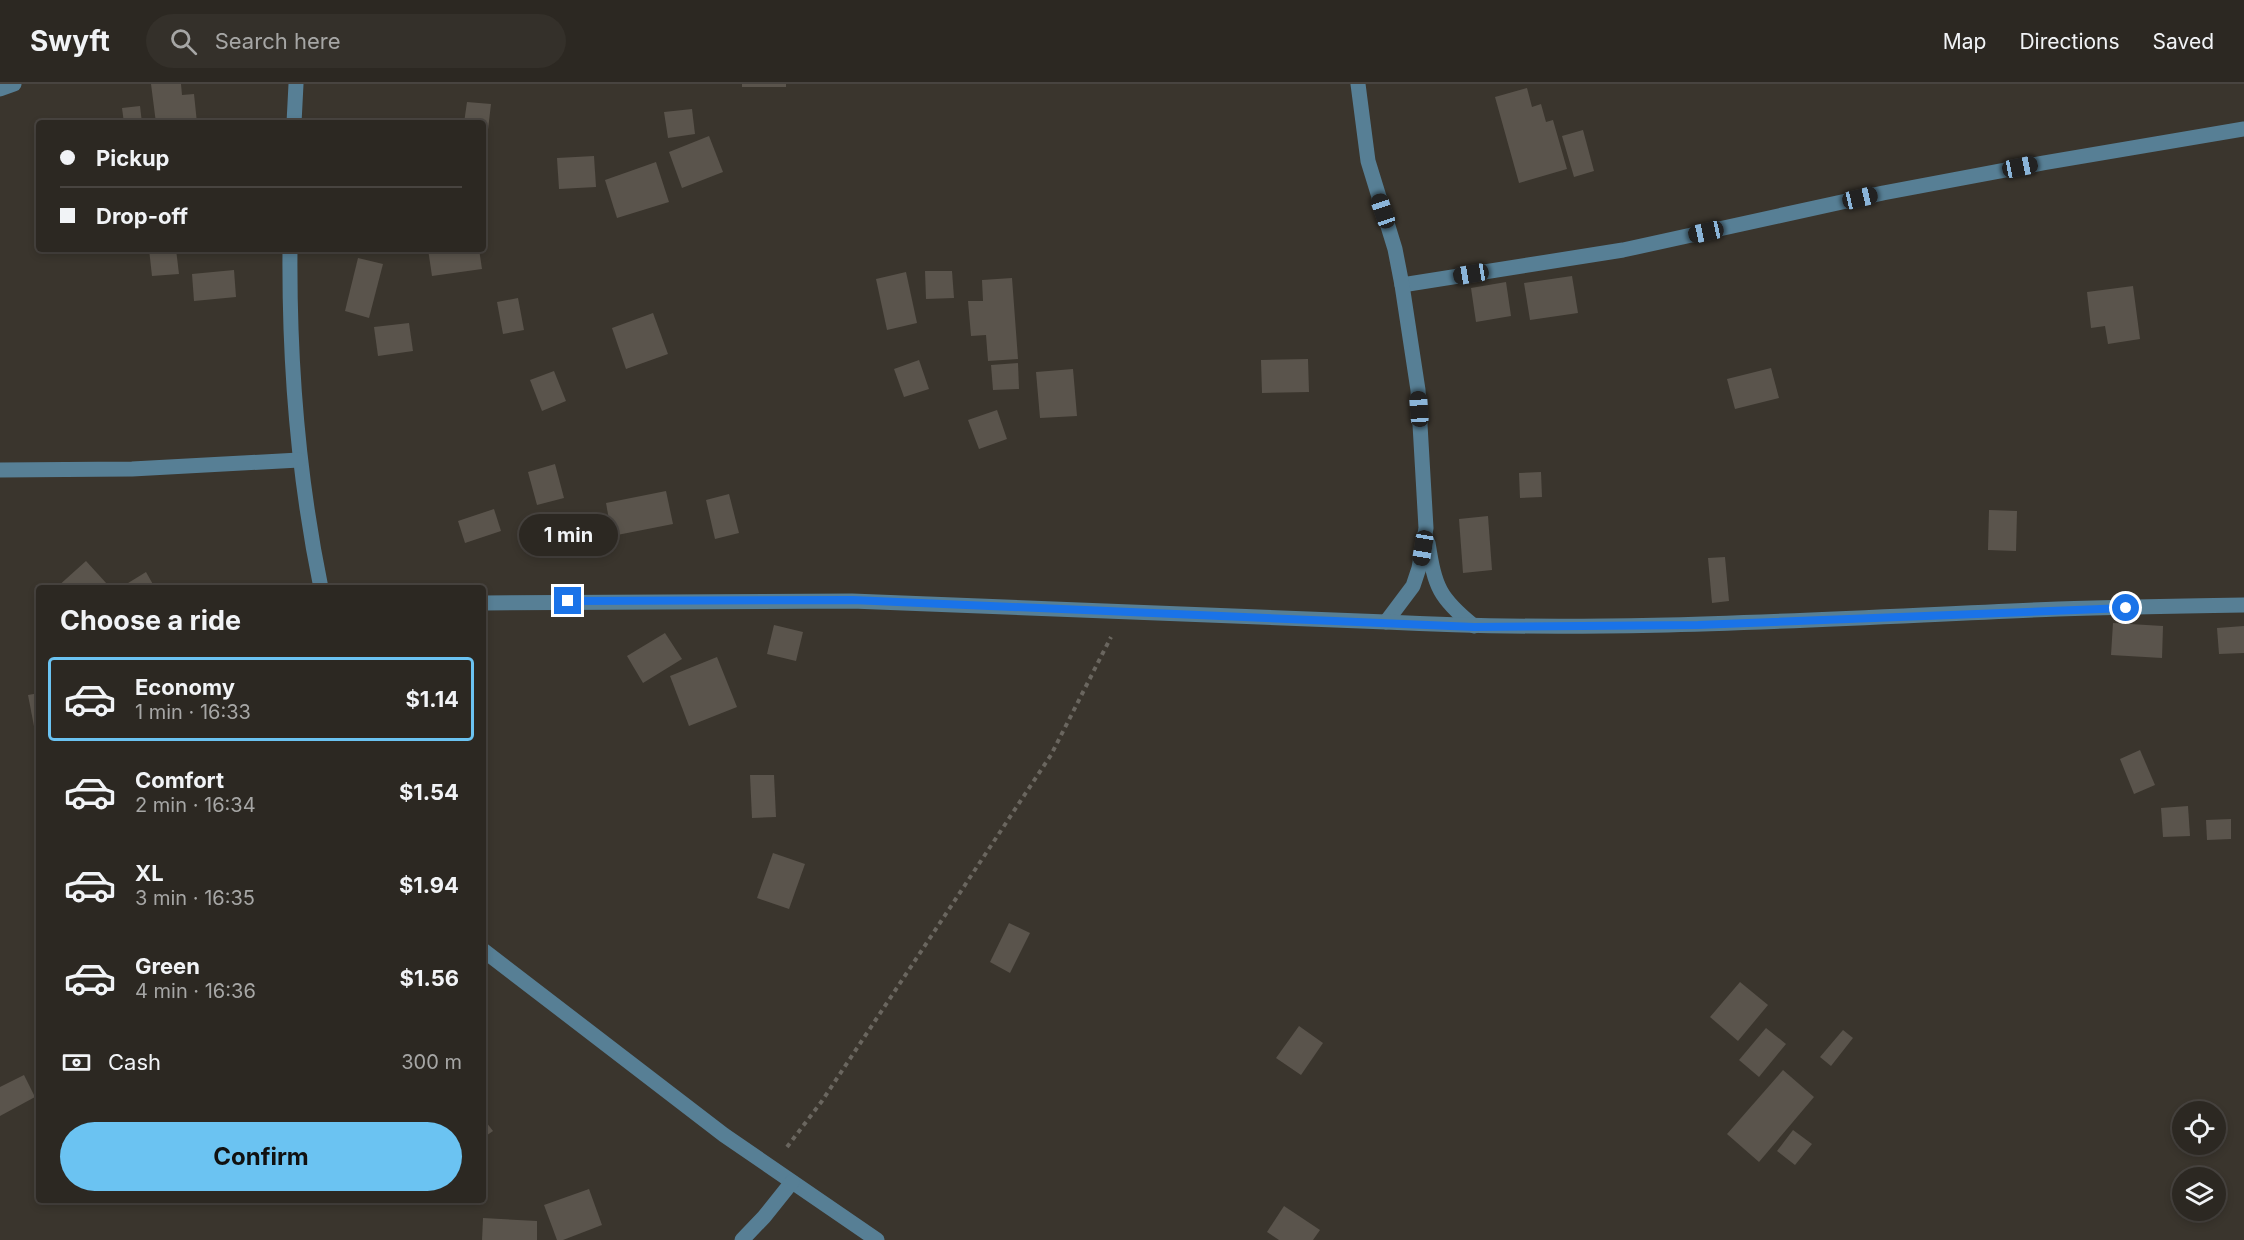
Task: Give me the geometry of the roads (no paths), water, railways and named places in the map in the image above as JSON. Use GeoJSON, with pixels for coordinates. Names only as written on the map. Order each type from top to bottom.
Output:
{"type":"FeatureCollection","features":[{"type":"Feature","properties":{"kind":"street"},"geometry":{"type":"LineString","coordinates":[[0,89],[14,84]]}},
{"type":"Feature","properties":{"kind":"street"},"geometry":{"type":"LineString","coordinates":[[294,120],[296,84]]}},
{"type":"Feature","properties":{"kind":"street"},"geometry":{"type":"LineString","coordinates":[[1358,84],[1361,122],[1368,161],[1395,249],[1402,285],[1418,390],[1426,528],[1437,585],[1453,608],[1474,627]]}},
{"type":"Feature","properties":{"kind":"street"},"geometry":{"type":"LineString","coordinates":[[1402,285],[1623,250],[1884,193],[2244,129]]}},
{"type":"Feature","properties":{"kind":"street"},"geometry":{"type":"LineString","coordinates":[[290,252],[289,318],[299,460],[308,526],[320,585]]}},
{"type":"Feature","properties":{"kind":"street"},"geometry":{"type":"LineString","coordinates":[[0,470],[132,470],[299,460]]}},
{"type":"Feature","properties":{"kind":"street"},"geometry":{"type":"LineString","coordinates":[[1386,622],[1413,586],[1419,568],[1426,528]]}},
{"type":"Feature","properties":{"kind":"street"},"geometry":{"type":"LineString","coordinates":[[486,603],[852,600],[1474,627],[1698,625],[2058,609],[2244,605]]}},
{"type":"Feature","properties":{"kind":"street"},"geometry":{"type":"LineString","coordinates":[[486,952],[724,1135],[877,1240]]}},
{"type":"Feature","properties":{"kind":"street"},"geometry":{"type":"LineString","coordinates":[[742,1240],[792,1182]]}}]}
